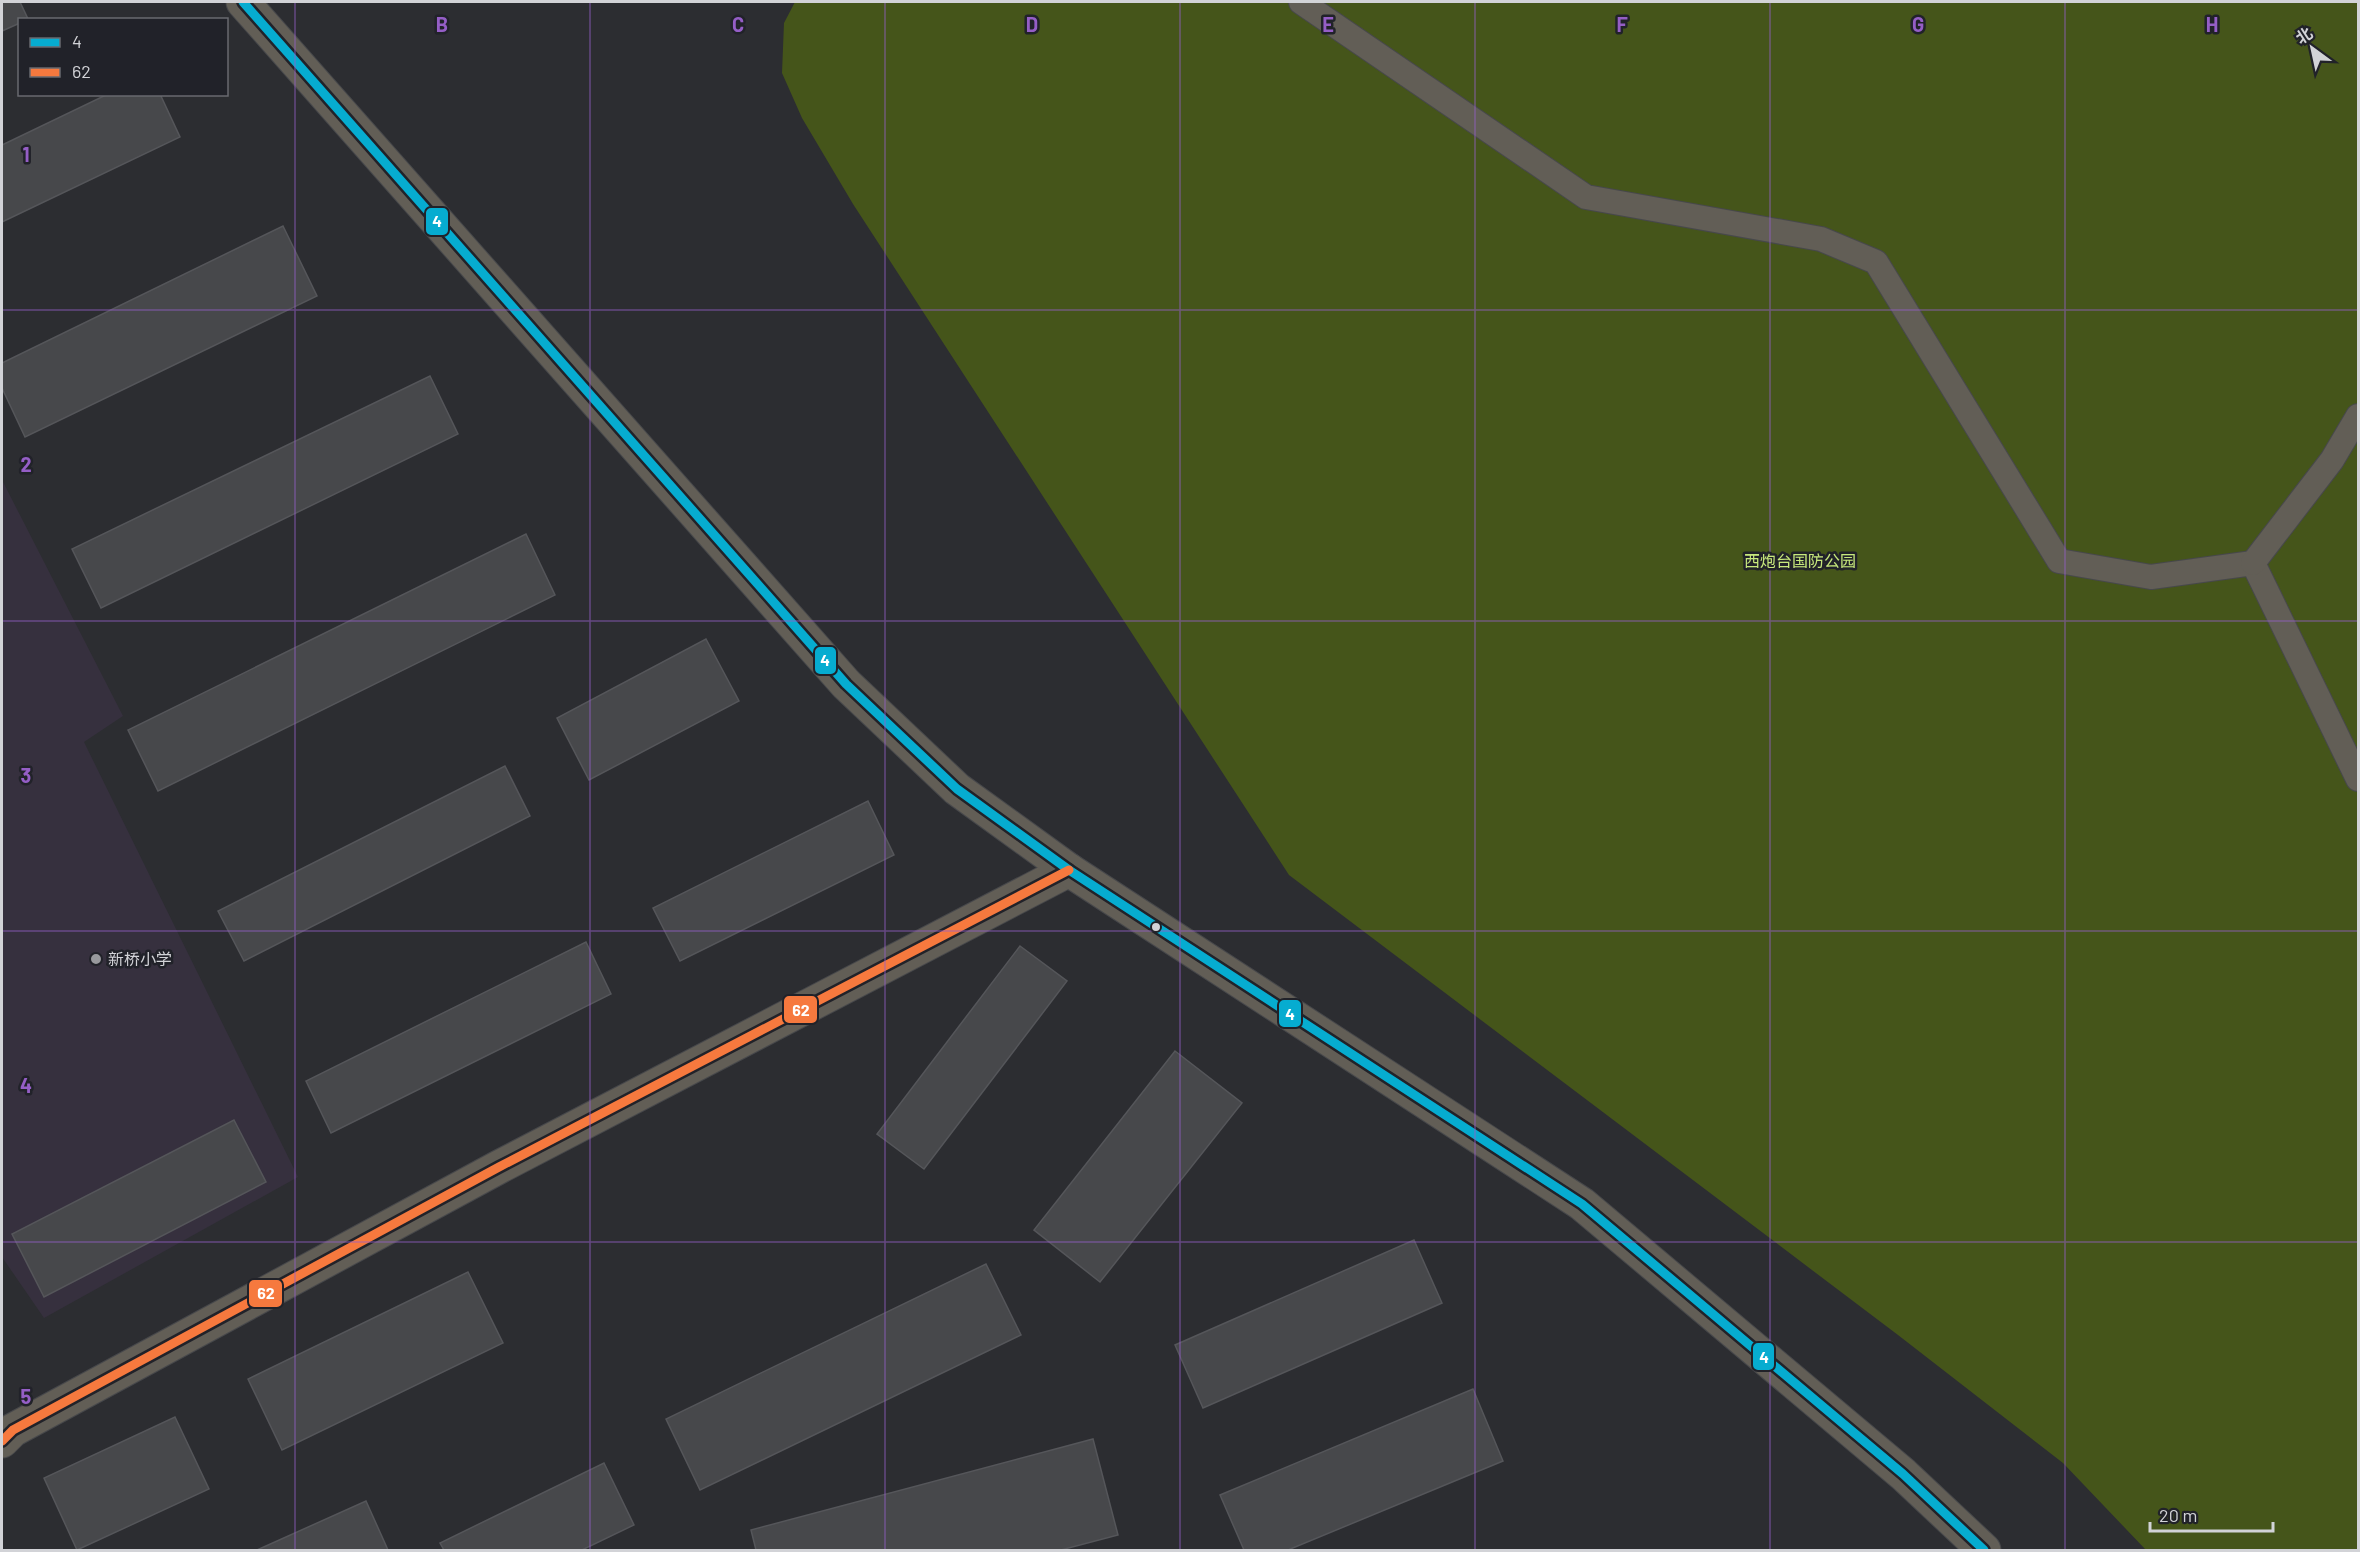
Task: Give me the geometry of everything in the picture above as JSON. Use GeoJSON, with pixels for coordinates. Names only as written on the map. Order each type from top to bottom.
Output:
{"type":"FeatureCollection","features":[{"type":"Feature","properties":{"kind":"street"},"geometry":{"type":"LineString","coordinates":[[243,2],[846,684],[957,789],[1069,870],[1582,1204],[1904,1474],[1984,1551]]}},
{"type":"Feature","properties":{"kind":"street"},"geometry":{"type":"LineString","coordinates":[[2,1441],[14,1430],[499,1167],[1069,870]]}},
{"type":"Feature","properties":{"kind":"lane"},"geometry":{"type":"LineString","coordinates":[[1301,2],[1586,197],[1821,239],[1876,262],[2059,561],[2151,577],[2253,563],[2332,460],[2358,416]]}},
{"type":"Feature","properties":{"kind":"lane"},"geometry":{"type":"LineString","coordinates":[[2253,563],[2358,779]]}},
{"type":"Feature","properties":{"kind":"shaded area","name":"新桥小学"},"geometry":{"type":"Polygon","coordinates":[[[2,480],[123,716],[84,742],[298,1177],[44,1318],[2,1257],[2,480]]]}},
{"type":"Feature","properties":{"kind":"green space","name":"西炮台国防公园"},"geometry":{"type":"Polygon","coordinates":[[[795,2],[2358,2],[2358,1550],[2146,1550],[2063,1463],[1898,1335],[1289,875],[853,204],[802,118],[782,73],[784,23],[795,2]]]}},
{"type":"Feature","properties":{"kind":"building"},"geometry":{"type":"Polygon","coordinates":[[[2,2],[20,2],[28,18],[18,18],[18,24],[2,31],[2,2]]]}},
{"type":"Feature","properties":{"kind":"building"},"geometry":{"type":"Polygon","coordinates":[[[104,96],[161,96],[180,137],[2,222],[2,145],[104,96]]]}},
{"type":"Feature","properties":{"kind":"building"},"geometry":{"type":"Polygon","coordinates":[[[283,226],[317,296],[25,437],[2,388],[2,363],[283,226]]]}},
{"type":"Feature","properties":{"kind":"building"},"geometry":{"type":"Polygon","coordinates":[[[430,376],[458,434],[101,608],[72,549],[430,376]]]}},
{"type":"Feature","properties":{"kind":"building"},"geometry":{"type":"Polygon","coordinates":[[[526,534],[555,595],[158,791],[128,730],[526,534]]]}},
{"type":"Feature","properties":{"kind":"building"},"geometry":{"type":"Polygon","coordinates":[[[706,639],[739,701],[589,780],[557,718],[706,639]]]}},
{"type":"Feature","properties":{"kind":"building"},"geometry":{"type":"Polygon","coordinates":[[[505,766],[530,816],[244,961],[218,911],[505,766]]]}},
{"type":"Feature","properties":{"kind":"building"},"geometry":{"type":"Polygon","coordinates":[[[868,801],[894,855],[680,961],[653,908],[868,801]]]}},
{"type":"Feature","properties":{"kind":"building"},"geometry":{"type":"Polygon","coordinates":[[[586,942],[611,994],[331,1133],[306,1081],[586,942]]]}},
{"type":"Feature","properties":{"kind":"building"},"geometry":{"type":"Polygon","coordinates":[[[1020,946],[1067,981],[924,1169],[877,1134],[1020,946]]]}},
{"type":"Feature","properties":{"kind":"building"},"geometry":{"type":"Polygon","coordinates":[[[1175,1051],[1242,1103],[1100,1282],[1034,1230],[1175,1051]]]}},
{"type":"Feature","properties":{"kind":"building"},"geometry":{"type":"Polygon","coordinates":[[[234,1120],[266,1182],[44,1297],[12,1234],[234,1120]]]}},
{"type":"Feature","properties":{"kind":"building"},"geometry":{"type":"Polygon","coordinates":[[[1414,1240],[1442,1303],[1203,1408],[1175,1345],[1414,1240]]]}},
{"type":"Feature","properties":{"kind":"building"},"geometry":{"type":"Polygon","coordinates":[[[986,1264],[1021,1335],[700,1490],[666,1419],[986,1264]]]}},
{"type":"Feature","properties":{"kind":"building"},"geometry":{"type":"Polygon","coordinates":[[[468,1272],[503,1343],[282,1450],[248,1379],[468,1272]]]}},
{"type":"Feature","properties":{"kind":"building"},"geometry":{"type":"Polygon","coordinates":[[[1473,1389],[1503,1461],[1288,1550],[1244,1550],[1220,1495],[1473,1389]]]}},
{"type":"Feature","properties":{"kind":"building"},"geometry":{"type":"Polygon","coordinates":[[[175,1417],[209,1489],[77,1550],[44,1478],[175,1417]]]}},
{"type":"Feature","properties":{"kind":"building"},"geometry":{"type":"Polygon","coordinates":[[[1093,1439],[1118,1535],[1061,1550],[756,1550],[751,1530],[1093,1439]]]}},
{"type":"Feature","properties":{"kind":"building"},"geometry":{"type":"Polygon","coordinates":[[[604,1463],[634,1525],[582,1550],[444,1550],[440,1543],[604,1463]]]}},
{"type":"Feature","properties":{"kind":"building"},"geometry":{"type":"Polygon","coordinates":[[[366,1501],[388,1550],[257,1550],[366,1501]]]}},
{"type":"Feature","properties":{"kind":"transit line","name":"4"},"geometry":{"type":"LineString","coordinates":[[243,2],[846,684],[957,789],[1069,870],[1582,1204],[1903,1474],[1984,1550]]}},
{"type":"Feature","properties":{"kind":"transit line","name":"62"},"geometry":{"type":"LineString","coordinates":[[2,1441],[13,1430],[499,1167],[1069,870]]}},
{"type":"Feature","properties":{"kind":"place","name":"新桥小学"},"geometry":{"type":"Point","coordinates":[96,959]}}]}
